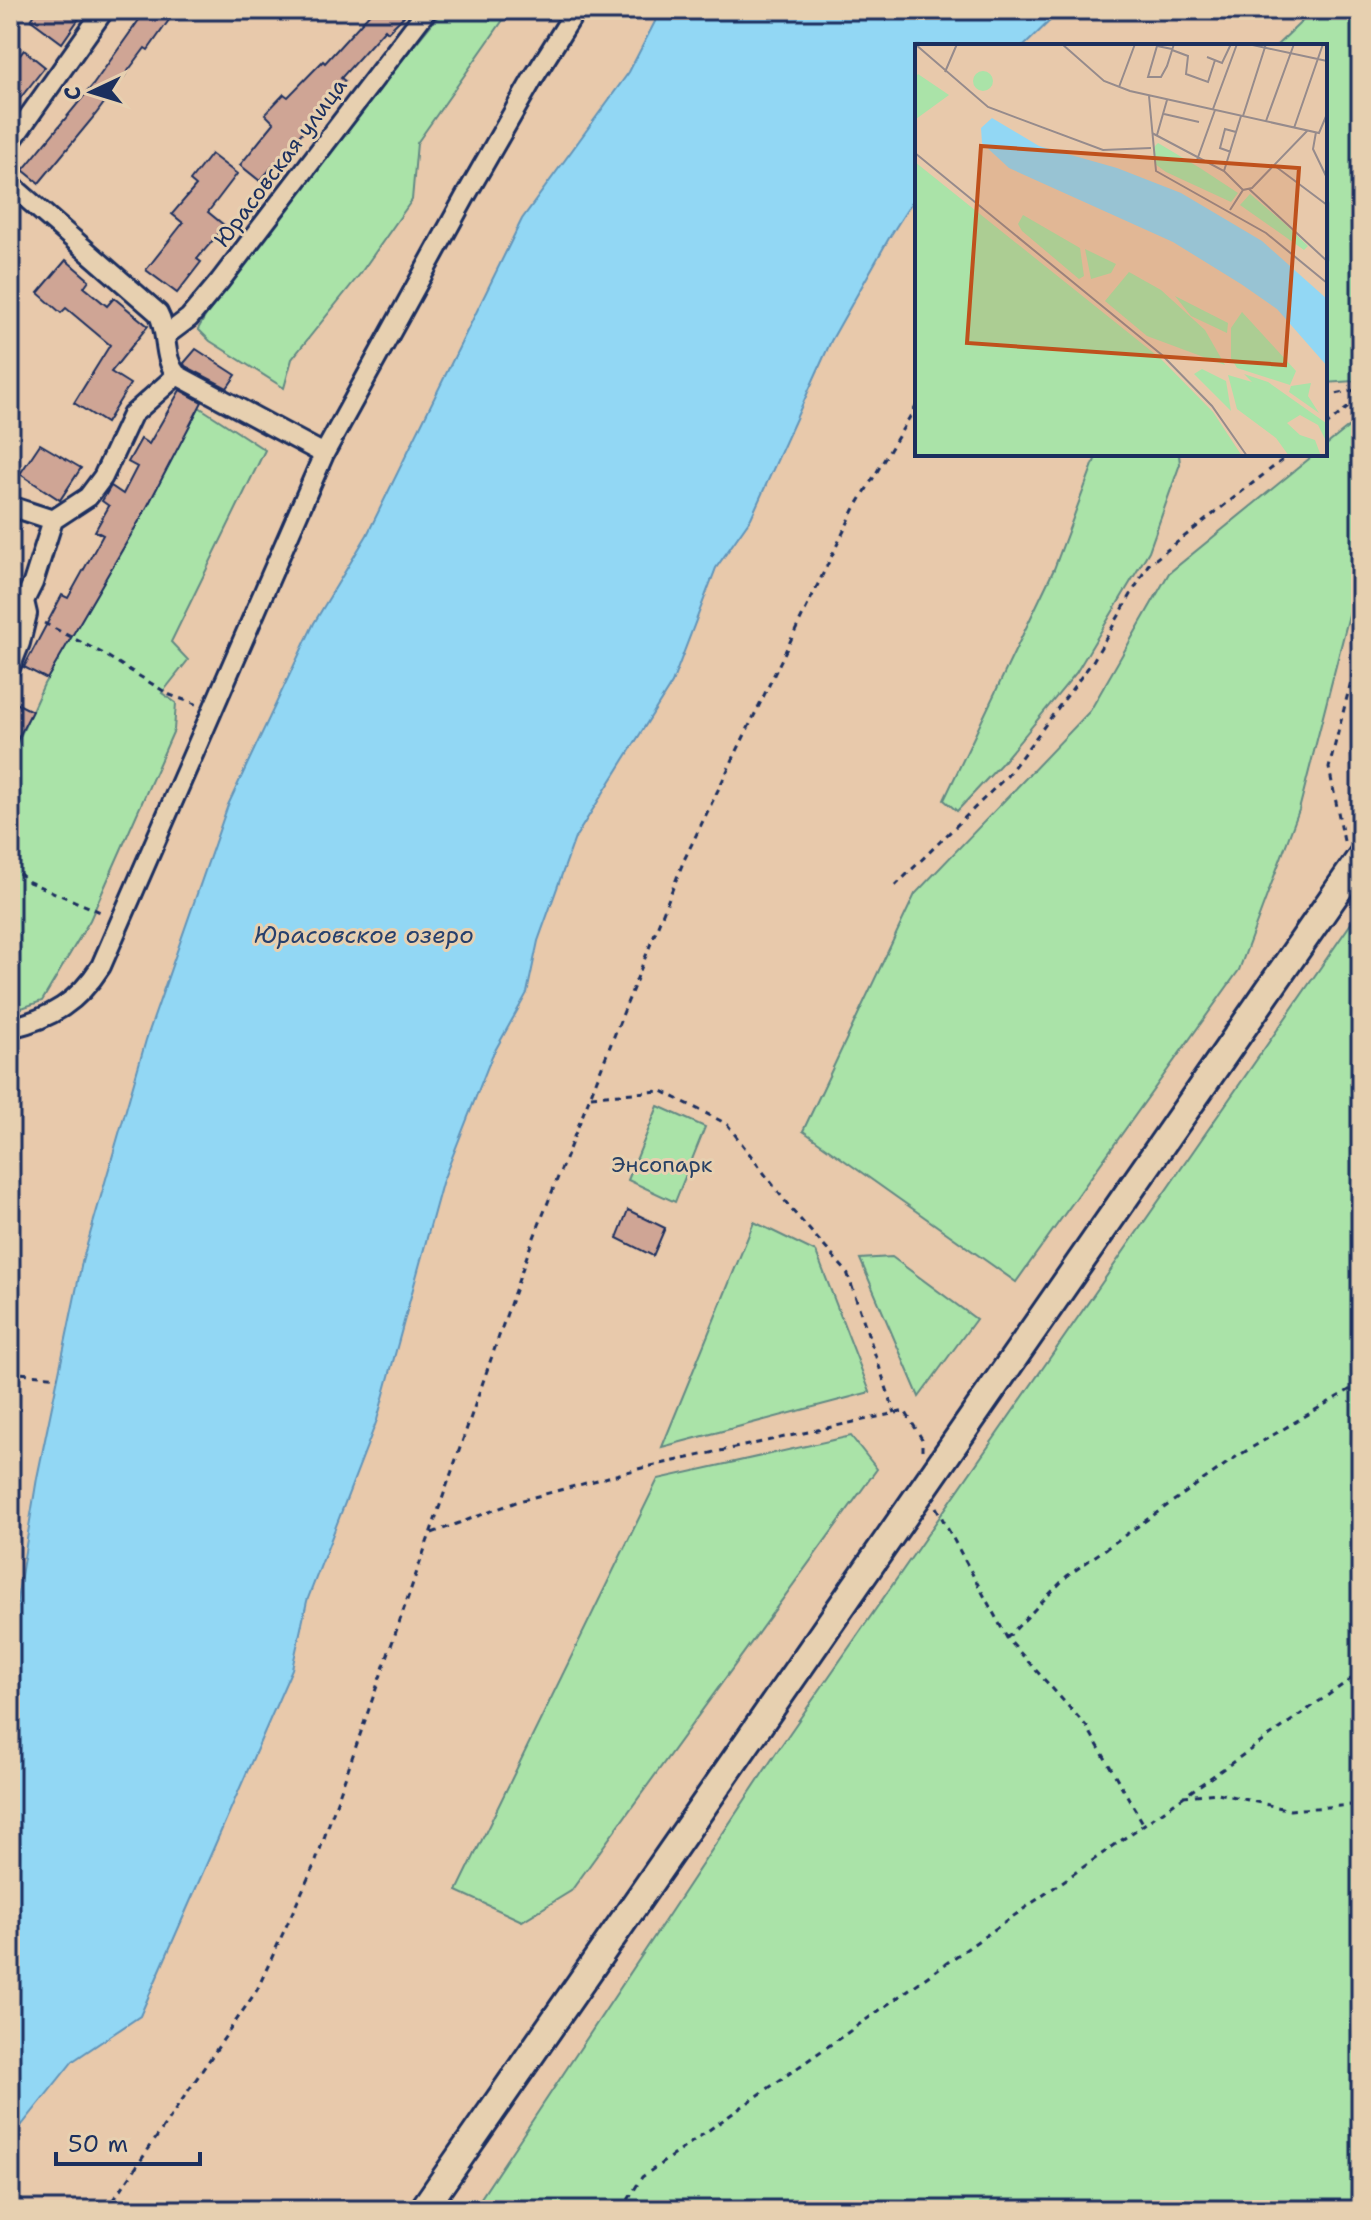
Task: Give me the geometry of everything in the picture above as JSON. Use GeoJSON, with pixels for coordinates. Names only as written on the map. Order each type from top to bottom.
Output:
{"type":"FeatureCollection","features":[{"type":"Feature","properties":{"kind":"main road"},"geometry":{"type":"LineString","coordinates":[[423,2210],[1356,865]]}},
{"type":"Feature","properties":{"kind":"street"},"geometry":{"type":"LineString","coordinates":[[10,143],[104,10]]}},
{"type":"Feature","properties":{"kind":"street","name":"Юрасовская улица"},"geometry":{"type":"LineString","coordinates":[[165,336],[189,318],[220,281],[427,10]]}},
{"type":"Feature","properties":{"kind":"street"},"geometry":{"type":"LineString","coordinates":[[10,1028],[66,1006],[86,989],[101,966],[324,454],[465,197],[576,10]]}},
{"type":"Feature","properties":{"kind":"street"},"geometry":{"type":"LineString","coordinates":[[10,184],[158,313],[164,323],[169,366],[177,375],[324,454]]}},
{"type":"Feature","properties":{"kind":"street"},"geometry":{"type":"LineString","coordinates":[[10,668],[27,614],[24,601],[53,520],[88,497],[103,477],[132,415],[177,375]]}},
{"type":"Feature","properties":{"kind":"street"},"geometry":{"type":"LineString","coordinates":[[10,506],[53,520]]}},
{"type":"Feature","properties":{"kind":"path"},"geometry":{"type":"LineString","coordinates":[[1327,396],[1361,389]]}},
{"type":"Feature","properties":{"kind":"path"},"geometry":{"type":"LineString","coordinates":[[1327,424],[1361,397]]}},
{"type":"Feature","properties":{"kind":"path"},"geometry":{"type":"LineString","coordinates":[[107,2210],[257,1990],[316,1861],[529,1250],[684,860],[854,510],[915,408]]}},
{"type":"Feature","properties":{"kind":"path"},"geometry":{"type":"LineString","coordinates":[[895,886],[1007,776],[1093,661],[1148,565],[1287,456]]}},
{"type":"Feature","properties":{"kind":"path"},"geometry":{"type":"LineString","coordinates":[[27,614],[102,653],[170,695],[211,709]]}},
{"type":"Feature","properties":{"kind":"path"},"geometry":{"type":"LineString","coordinates":[[1356,865],[1329,768],[1361,642]]}},
{"type":"Feature","properties":{"kind":"path"},"geometry":{"type":"LineString","coordinates":[[10,865],[29,882],[121,920]]}},
{"type":"Feature","properties":{"kind":"path"},"geometry":{"type":"LineString","coordinates":[[591,1096],[662,1091],[727,1124],[791,1209],[847,1272],[895,1413]]}},
{"type":"Feature","properties":{"kind":"path"},"geometry":{"type":"LineString","coordinates":[[10,1372],[58,1377]]}},
{"type":"Feature","properties":{"kind":"path"},"geometry":{"type":"LineString","coordinates":[[1007,1638],[1067,1576],[1236,1457],[1361,1383]]}},
{"type":"Feature","properties":{"kind":"path"},"geometry":{"type":"LineString","coordinates":[[432,1533],[519,1501],[642,1468],[905,1411],[922,1439],[924,1486],[1007,1638],[1087,1727],[1143,1823]]}},
{"type":"Feature","properties":{"kind":"path"},"geometry":{"type":"LineString","coordinates":[[622,2210],[642,2177],[1180,1796],[1361,1672]]}},
{"type":"Feature","properties":{"kind":"path"},"geometry":{"type":"LineString","coordinates":[[1180,1796],[1218,1793],[1290,1810],[1351,1805],[1361,1808]]}},
{"type":"Feature","properties":{"kind":"green space"},"geometry":{"type":"Polygon","coordinates":[[[443,10],[510,10],[417,143],[412,200],[360,274],[292,359],[284,388],[210,341],[198,329],[389,76],[443,10]]]}},
{"type":"Feature","properties":{"kind":"green space"},"geometry":{"type":"Polygon","coordinates":[[[1314,10],[1361,10],[1361,375],[1354,381],[1327,383],[1327,44],[1278,44],[1314,10]]]}},
{"type":"Feature","properties":{"kind":"green space"},"geometry":{"type":"Polygon","coordinates":[[[199,407],[265,450],[171,642],[188,660],[162,693],[176,703],[174,730],[90,920],[42,1001],[10,1012],[10,759],[44,684],[146,509],[199,407]]]}},
{"type":"Feature","properties":{"kind":"green space"},"geometry":{"type":"Polygon","coordinates":[[[1361,417],[1361,568],[1299,810],[1239,970],[1016,1282],[803,1131],[915,894],[1090,711],[1169,573],[1313,456],[1327,456],[1327,444],[1361,417]]]}},
{"type":"Feature","properties":{"kind":"green space"},"geometry":{"type":"Polygon","coordinates":[[[1096,456],[1179,456],[1180,464],[1149,551],[1076,673],[1001,764],[957,811],[944,800],[1054,569],[1096,456]]]}},
{"type":"Feature","properties":{"kind":"green space"},"geometry":{"type":"Polygon","coordinates":[[[1361,909],[1361,2210],[473,2210],[778,1750],[1361,909]]]}},
{"type":"Feature","properties":{"kind":"green space","name":"Энсопарк"},"geometry":{"type":"Polygon","coordinates":[[[658,1106],[705,1127],[675,1202],[628,1180],[658,1106]]]}},
{"type":"Feature","properties":{"kind":"green space"},"geometry":{"type":"Polygon","coordinates":[[[754,1222],[816,1252],[870,1392],[662,1447],[754,1222]]]}},
{"type":"Feature","properties":{"kind":"green space"},"geometry":{"type":"Polygon","coordinates":[[[892,1257],[976,1319],[919,1397],[860,1259],[892,1257]]]}},
{"type":"Feature","properties":{"kind":"green space"},"geometry":{"type":"Polygon","coordinates":[[[851,1436],[877,1469],[571,1891],[522,1921],[457,1891],[658,1479],[851,1436]]]}},
{"type":"Feature","properties":{"kind":"water","name":"Юрасовское озеро"},"geometry":{"type":"Polygon","coordinates":[[[661,10],[1061,10],[1026,44],[915,44],[915,197],[831,341],[751,518],[716,568],[672,683],[575,838],[538,941],[527,993],[492,1056],[442,1183],[377,1420],[307,1601],[292,1669],[140,2016],[73,2061],[10,2140],[10,1643],[37,1478],[82,1262],[146,1040],[228,805],[314,623],[367,535],[522,219],[629,72],[661,10]]]}},
{"type":"Feature","properties":{"kind":"building"},"geometry":{"type":"Polygon","coordinates":[[[38,10],[69,10],[80,17],[62,43],[31,20],[38,10]]]}},
{"type":"Feature","properties":{"kind":"building"},"geometry":{"type":"Polygon","coordinates":[[[146,10],[176,10],[148,50],[145,48],[39,183],[23,170],[93,85],[146,10]]]}},
{"type":"Feature","properties":{"kind":"building"},"geometry":{"type":"Polygon","coordinates":[[[373,10],[410,10],[388,32],[385,29],[341,78],[345,81],[310,117],[313,120],[260,181],[240,165],[274,123],[265,114],[284,94],[288,97],[323,61],[325,63],[373,10]]]}},
{"type":"Feature","properties":{"kind":"building"},"geometry":{"type":"Polygon","coordinates":[[[24,50],[45,67],[10,111],[10,67],[24,50]]]}},
{"type":"Feature","properties":{"kind":"building"},"geometry":{"type":"Polygon","coordinates":[[[211,154],[237,174],[208,212],[225,226],[197,259],[201,262],[177,293],[146,270],[183,223],[172,214],[196,186],[190,181],[211,154]]]}},
{"type":"Feature","properties":{"kind":"building"},"geometry":{"type":"Polygon","coordinates":[[[66,260],[89,280],[84,287],[107,306],[114,298],[148,326],[111,372],[130,384],[106,423],[74,403],[110,345],[66,308],[61,313],[38,293],[66,260]]]}},
{"type":"Feature","properties":{"kind":"building"},"geometry":{"type":"Polygon","coordinates":[[[196,349],[236,375],[227,388],[185,366],[184,363],[196,349]]]}},
{"type":"Feature","properties":{"kind":"building"},"geometry":{"type":"Polygon","coordinates":[[[180,390],[202,402],[146,509],[47,679],[24,667],[62,595],[68,598],[103,535],[95,531],[109,506],[102,501],[111,486],[123,494],[137,467],[128,462],[141,439],[149,444],[180,390]]]}},
{"type":"Feature","properties":{"kind":"building"},"geometry":{"type":"Polygon","coordinates":[[[40,444],[81,468],[60,500],[20,474],[40,444]]]}},
{"type":"Feature","properties":{"kind":"building"},"geometry":{"type":"Polygon","coordinates":[[[10,700],[32,711],[10,754],[10,700]]]}},
{"type":"Feature","properties":{"kind":"building"},"geometry":{"type":"Polygon","coordinates":[[[628,1210],[665,1228],[653,1256],[617,1238],[628,1210]]]}}]}
